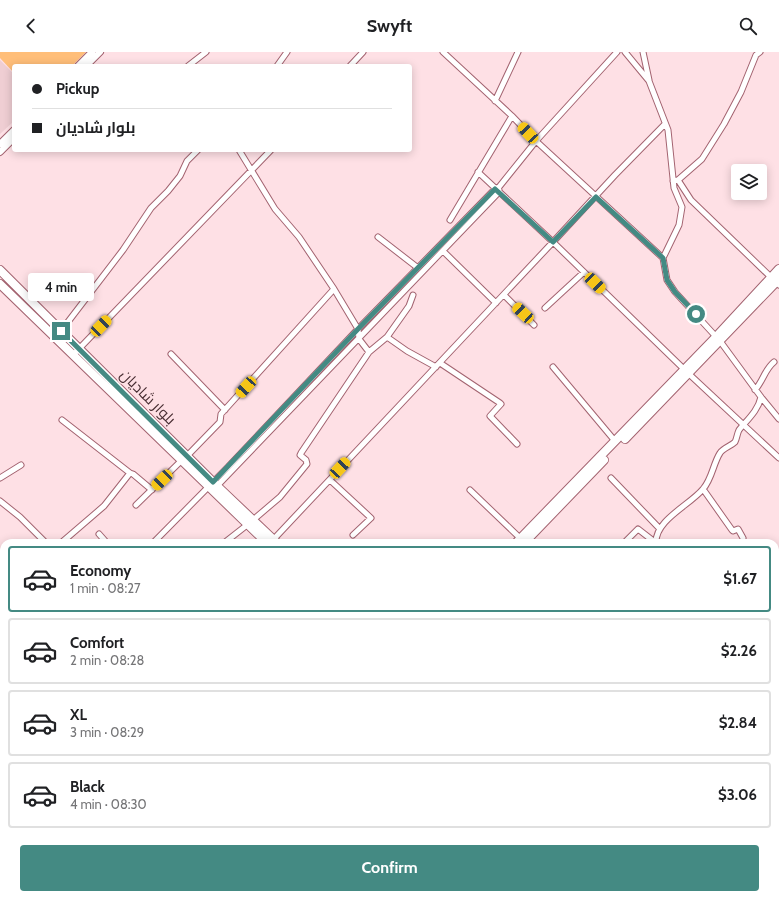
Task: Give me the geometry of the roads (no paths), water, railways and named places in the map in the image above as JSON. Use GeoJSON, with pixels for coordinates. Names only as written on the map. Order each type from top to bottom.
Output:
{"type":"FeatureCollection","features":[{"type":"Feature","properties":{"kind":"main road","name":"بلوار شادیان"},"geometry":{"type":"LineString","coordinates":[[0,270],[61,331],[76,352]]}},
{"type":"Feature","properties":{"kind":"main road"},"geometry":{"type":"LineString","coordinates":[[525,539],[615,441],[776,281],[779,270]]}},
{"type":"Feature","properties":{"kind":"main road","name":"بلوار شادیان"},"geometry":{"type":"LineString","coordinates":[[0,284],[76,352],[268,539]]}},
{"type":"Feature","properties":{"kind":"main road"},"geometry":{"type":"LineString","coordinates":[[525,539],[686,371]]}},
{"type":"Feature","properties":{"kind":"street"},"geometry":{"type":"LineString","coordinates":[[80,64],[92,52]]}},
{"type":"Feature","properties":{"kind":"street"},"geometry":{"type":"LineString","coordinates":[[88,64],[100,52]]}},
{"type":"Feature","properties":{"kind":"street"},"geometry":{"type":"LineString","coordinates":[[191,64],[206,52]]}},
{"type":"Feature","properties":{"kind":"street"},"geometry":{"type":"LineString","coordinates":[[278,64],[287,52]]}},
{"type":"Feature","properties":{"kind":"street"},"geometry":{"type":"LineString","coordinates":[[352,64],[363,52]]}},
{"type":"Feature","properties":{"kind":"street"},"geometry":{"type":"LineString","coordinates":[[443,52],[512,116],[536,142],[663,258]]}},
{"type":"Feature","properties":{"kind":"street"},"geometry":{"type":"LineString","coordinates":[[495,101],[518,52]]}},
{"type":"Feature","properties":{"kind":"street"},"geometry":{"type":"LineString","coordinates":[[157,539],[359,339],[443,251],[498,190],[536,142],[617,52]]}},
{"type":"Feature","properties":{"kind":"street"},"geometry":{"type":"LineString","coordinates":[[625,52],[649,81]]}},
{"type":"Feature","properties":{"kind":"street"},"geometry":{"type":"LineString","coordinates":[[643,52],[649,81],[668,130],[676,180],[674,188],[682,207],[679,225],[663,258],[667,280],[718,339],[755,390],[778,416]]}},
{"type":"Feature","properties":{"kind":"street"},"geometry":{"type":"LineString","coordinates":[[676,180],[702,159],[724,124],[741,92],[756,56],[760,52]]}},
{"type":"Feature","properties":{"kind":"street"},"geometry":{"type":"LineString","coordinates":[[450,220],[512,116]]}},
{"type":"Feature","properties":{"kind":"street"},"geometry":{"type":"LineString","coordinates":[[274,539],[615,175],[666,124]]}},
{"type":"Feature","properties":{"kind":"street"},"geometry":{"type":"LineString","coordinates":[[0,144],[12,132]]}},
{"type":"Feature","properties":{"kind":"street"},"geometry":{"type":"LineString","coordinates":[[0,152],[12,140]]}},
{"type":"Feature","properties":{"kind":"street"},"geometry":{"type":"LineString","coordinates":[[61,331],[123,250],[151,208],[168,191],[180,176],[187,161],[196,152]]}},
{"type":"Feature","properties":{"kind":"street"},"geometry":{"type":"LineString","coordinates":[[240,152],[275,209],[299,237],[334,289],[358,329],[359,339],[369,352]]}},
{"type":"Feature","properties":{"kind":"street"},"geometry":{"type":"LineString","coordinates":[[76,352],[268,152]]}},
{"type":"Feature","properties":{"kind":"street"},"geometry":{"type":"LineString","coordinates":[[478,172],[779,458]]}},
{"type":"Feature","properties":{"kind":"street"},"geometry":{"type":"LineString","coordinates":[[676,180],[691,200],[776,281]]}},
{"type":"Feature","properties":{"kind":"street"},"geometry":{"type":"LineString","coordinates":[[213,485],[358,329],[498,190]]}},
{"type":"Feature","properties":{"kind":"street"},"geometry":{"type":"LineString","coordinates":[[378,237],[418,268]]}},
{"type":"Feature","properties":{"kind":"street"},"geometry":{"type":"LineString","coordinates":[[443,251],[496,303]]}},
{"type":"Feature","properties":{"kind":"street"},"geometry":{"type":"LineString","coordinates":[[545,308],[584,272]]}},
{"type":"Feature","properties":{"kind":"street"},"geometry":{"type":"LineString","coordinates":[[136,505],[220,422],[220,415],[334,289]]}},
{"type":"Feature","properties":{"kind":"street"},"geometry":{"type":"LineString","coordinates":[[229,539],[280,497],[307,464],[306,460],[300,455],[301,452],[369,352],[387,337],[409,306],[413,295]]}},
{"type":"Feature","properties":{"kind":"street"},"geometry":{"type":"LineString","coordinates":[[504,295],[534,325]]}},
{"type":"Feature","properties":{"kind":"street"},"geometry":{"type":"LineString","coordinates":[[387,337],[407,351],[438,365],[500,403],[501,404],[490,416],[517,444]]}},
{"type":"Feature","properties":{"kind":"street"},"geometry":{"type":"LineString","coordinates":[[170,354],[225,410]]}},
{"type":"Feature","properties":{"kind":"street"},"geometry":{"type":"LineString","coordinates":[[755,390],[760,384],[766,370],[774,362]]}},
{"type":"Feature","properties":{"kind":"street"},"geometry":{"type":"LineString","coordinates":[[553,367],[615,441]]}},
{"type":"Feature","properties":{"kind":"street"},"geometry":{"type":"LineString","coordinates":[[656,539],[660,529],[671,515],[682,508],[707,484],[720,452],[734,442],[738,432],[760,404],[761,397]]}},
{"type":"Feature","properties":{"kind":"street"},"geometry":{"type":"LineString","coordinates":[[62,420],[152,490]]}},
{"type":"Feature","properties":{"kind":"street"},"geometry":{"type":"LineString","coordinates":[[0,478],[21,465]]}},
{"type":"Feature","properties":{"kind":"street"},"geometry":{"type":"LineString","coordinates":[[66,539],[104,506],[130,473]]}},
{"type":"Feature","properties":{"kind":"street"},"geometry":{"type":"LineString","coordinates":[[611,478],[660,529]]}},
{"type":"Feature","properties":{"kind":"street"},"geometry":{"type":"LineString","coordinates":[[330,480],[371,518],[354,535]]}},
{"type":"Feature","properties":{"kind":"street"},"geometry":{"type":"LineString","coordinates":[[703,489],[732,530],[738,529],[743,538]]}},
{"type":"Feature","properties":{"kind":"street"},"geometry":{"type":"LineString","coordinates":[[470,490],[519,539]]}},
{"type":"Feature","properties":{"kind":"street"},"geometry":{"type":"LineString","coordinates":[[0,501],[20,517],[42,539]]}},
{"type":"Feature","properties":{"kind":"street"},"geometry":{"type":"LineString","coordinates":[[628,539],[638,529],[651,539]]}},
{"type":"Feature","properties":{"kind":"street"},"geometry":{"type":"LineString","coordinates":[[99,534],[103,539]]}}]}
